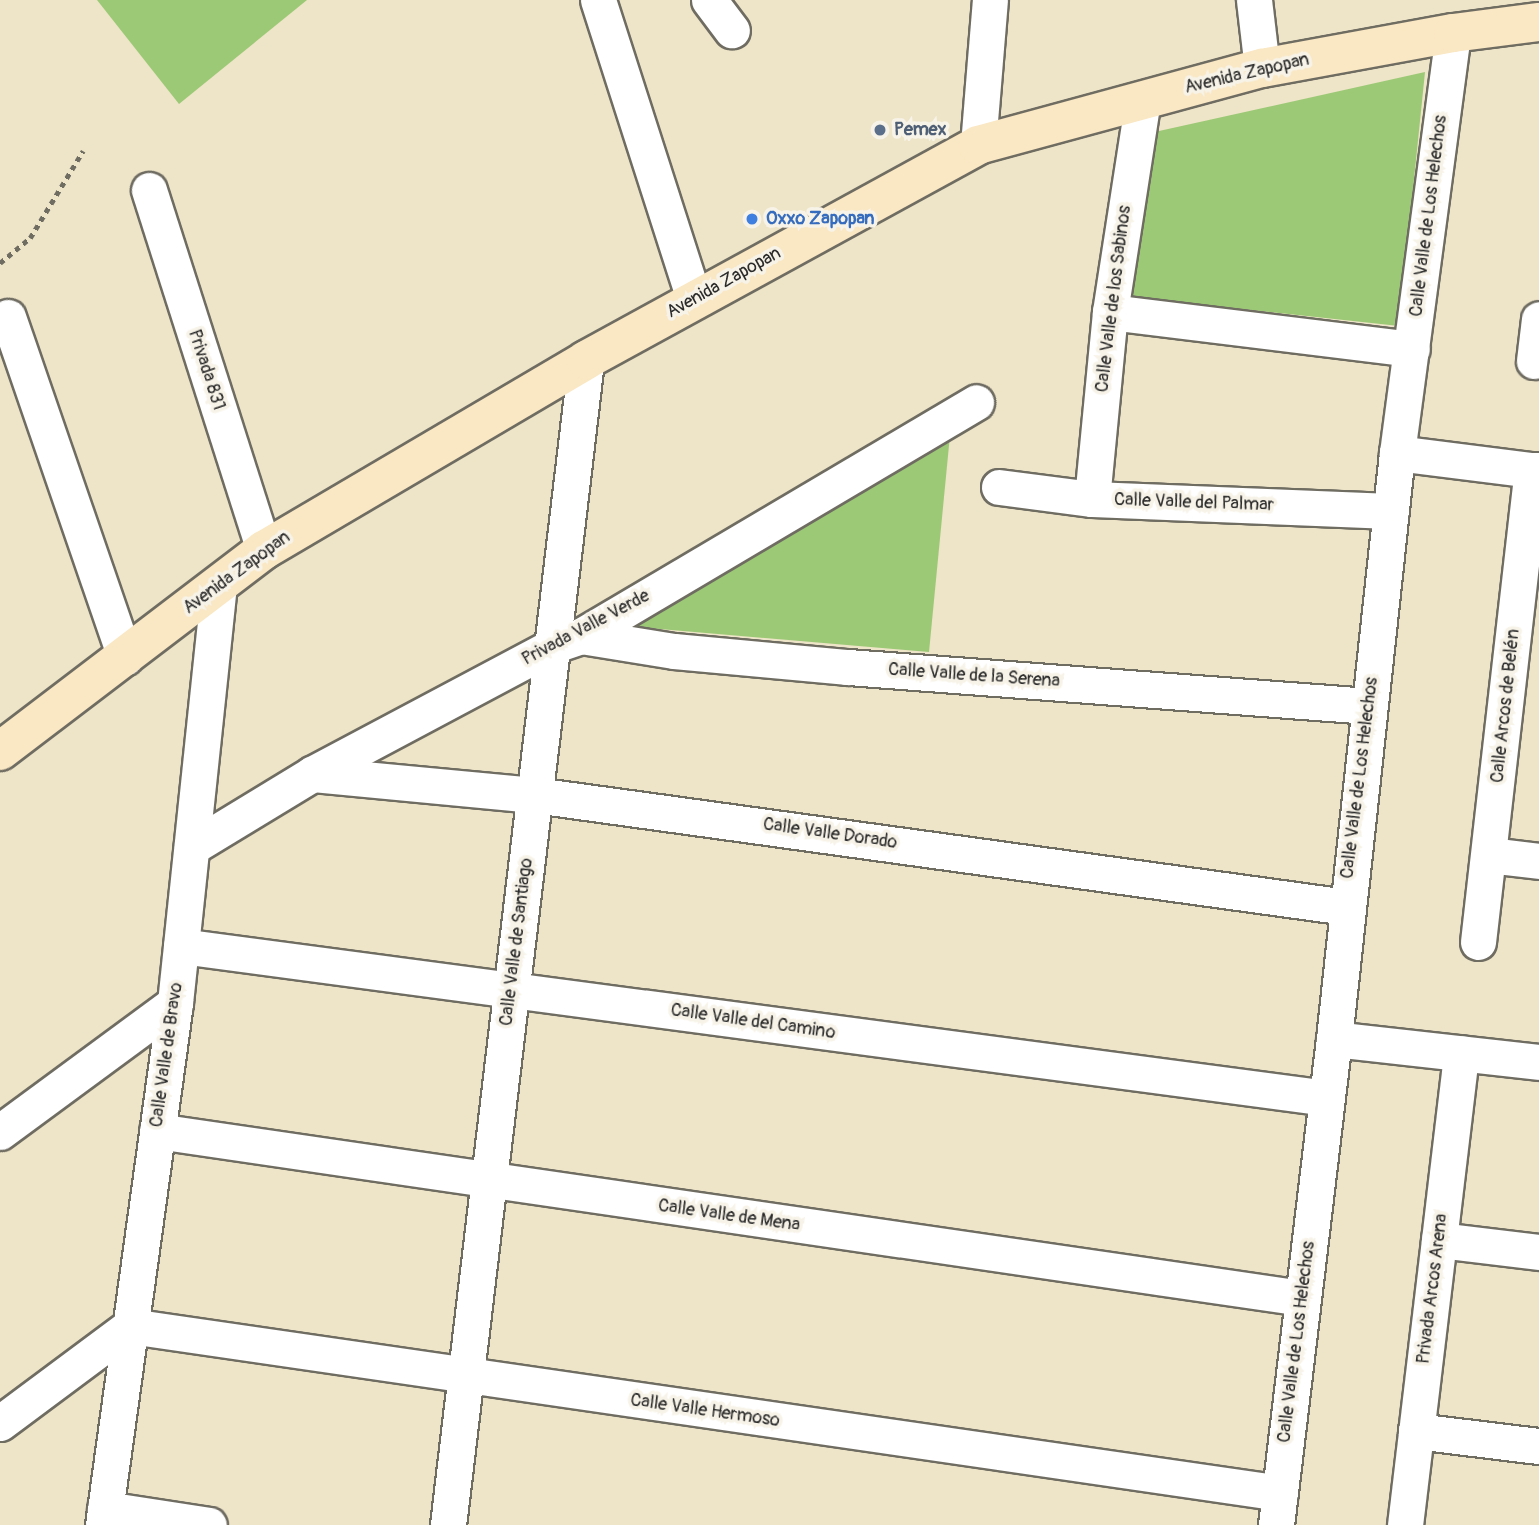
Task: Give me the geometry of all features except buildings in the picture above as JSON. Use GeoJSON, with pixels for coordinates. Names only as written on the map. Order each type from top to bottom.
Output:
{"type":"FeatureCollection","features":[{"type":"Feature","properties":{"kind":"main road","name":"Avenida Zapopan"},"geometry":{"type":"LineString","coordinates":[[0,751],[264,550],[586,360],[978,145],[1262,68],[1453,33],[1539,22]]}},
{"type":"Feature","properties":{"kind":"street"},"geometry":{"type":"LineString","coordinates":[[598,0],[694,299]]}},
{"type":"Feature","properties":{"kind":"street"},"geometry":{"type":"LineString","coordinates":[[709,0],[732,30]]}},
{"type":"Feature","properties":{"kind":"street"},"geometry":{"type":"LineString","coordinates":[[978,145],[990,0]]}},
{"type":"Feature","properties":{"kind":"street"},"geometry":{"type":"LineString","coordinates":[[1254,0],[1262,68]]}},
{"type":"Feature","properties":{"kind":"street","name":"Calle Valle de Los Helechos"},"geometry":{"type":"LineString","coordinates":[[1278,1509],[1334,1039],[1397,453],[1453,33]]}},
{"type":"Feature","properties":{"kind":"street","name":"Calle Valle de los Sabinos"},"geometry":{"type":"LineString","coordinates":[[1092,499],[1110,312],[1143,100]]}},
{"type":"Feature","properties":{"kind":"street","name":"Privada 831"},"geometry":{"type":"LineString","coordinates":[[149,190],[264,550]]}},
{"type":"Feature","properties":{"kind":"street"},"geometry":{"type":"LineString","coordinates":[[1110,312],[1412,349]]}},
{"type":"Feature","properties":{"kind":"street"},"geometry":{"type":"LineString","coordinates":[[8,317],[125,657]]}},
{"type":"Feature","properties":{"kind":"street"},"geometry":{"type":"LineString","coordinates":[[1534,361],[1539,319]]}},
{"type":"Feature","properties":{"kind":"street","name":"Calle Valle de Santiago"},"geometry":{"type":"LineString","coordinates":[[448,1525],[535,795],[568,640],[586,360]]}},
{"type":"Feature","properties":{"kind":"street","name":"Privada Valle Verde"},"geometry":{"type":"LineString","coordinates":[[192,848],[312,774],[568,640],[976,402]]}},
{"type":"Feature","properties":{"kind":"street","name":"Calle Arcos de Belén"},"geometry":{"type":"LineString","coordinates":[[1397,453],[1535,470],[1525,662],[1489,855],[1478,942]]}},
{"type":"Feature","properties":{"kind":"street","name":"Calle Valle del Palmar"},"geometry":{"type":"LineString","coordinates":[[999,487],[1092,499],[1391,511]]}},
{"type":"Feature","properties":{"kind":"street","name":"Calle Valle de Bravo"},"geometry":{"type":"LineString","coordinates":[[104,1517],[175,1003],[219,584]]}},
{"type":"Feature","properties":{"kind":"street","name":"Calle Valle de la Serena"},"geometry":{"type":"LineString","coordinates":[[568,640],[848,667],[1369,706]]}},
{"type":"Feature","properties":{"kind":"street","name":"Calle Valle Dorado"},"geometry":{"type":"LineString","coordinates":[[312,774],[535,795],[1346,908]]}},
{"type":"Feature","properties":{"kind":"street"},"geometry":{"type":"LineString","coordinates":[[1489,855],[1539,861]]}},
{"type":"Feature","properties":{"kind":"street","name":"Calle Valle del Camino"},"geometry":{"type":"LineString","coordinates":[[181,946],[1326,1098]]}},
{"type":"Feature","properties":{"kind":"street"},"geometry":{"type":"LineString","coordinates":[[0,1132],[175,1003]]}},
{"type":"Feature","properties":{"kind":"street"},"geometry":{"type":"LineString","coordinates":[[1334,1039],[1539,1062]]}},
{"type":"Feature","properties":{"kind":"street","name":"Privada Arcos Arena"},"geometry":{"type":"LineString","coordinates":[[1405,1525],[1461,1054]]}},
{"type":"Feature","properties":{"kind":"street","name":"Calle Valle de Mena"},"geometry":{"type":"LineString","coordinates":[[157,1132],[1302,1298]]}},
{"type":"Feature","properties":{"kind":"street"},"geometry":{"type":"LineString","coordinates":[[1439,1240],[1539,1252]]}},
{"type":"Feature","properties":{"kind":"street"},"geometry":{"type":"LineString","coordinates":[[0,1425],[130,1326]]}},
{"type":"Feature","properties":{"kind":"street","name":"Calle Valle Hermoso"},"geometry":{"type":"LineString","coordinates":[[130,1326],[465,1377],[1278,1509]]}},
{"type":"Feature","properties":{"kind":"street"},"geometry":{"type":"LineString","coordinates":[[1416,1431],[1539,1446]]}},
{"type":"Feature","properties":{"kind":"street"},"geometry":{"type":"LineString","coordinates":[[104,1517],[209,1525]]}},
{"type":"Feature","properties":{"kind":"path"},"geometry":{"type":"LineString","coordinates":[[0,263],[30,238],[83,151]]}},
{"type":"Feature","properties":{"kind":"green space"},"geometry":{"type":"Polygon","coordinates":[[[97,0],[307,0],[179,104],[97,0]]]}},
{"type":"Feature","properties":{"kind":"green space"},"geometry":{"type":"Polygon","coordinates":[[[1425,72],[1399,326],[1132,297],[1150,133],[1425,72]]]}},
{"type":"Feature","properties":{"kind":"green space"},"geometry":{"type":"Polygon","coordinates":[[[950,435],[929,652],[625,626],[950,435]]]}},
{"type":"Feature","properties":{"kind":"place","name":"Pemex"},"geometry":{"type":"Point","coordinates":[880,130]}},
{"type":"Feature","properties":{"kind":"place","name":"Oxxo Zapopan"},"geometry":{"type":"Point","coordinates":[752,219]}}]}
